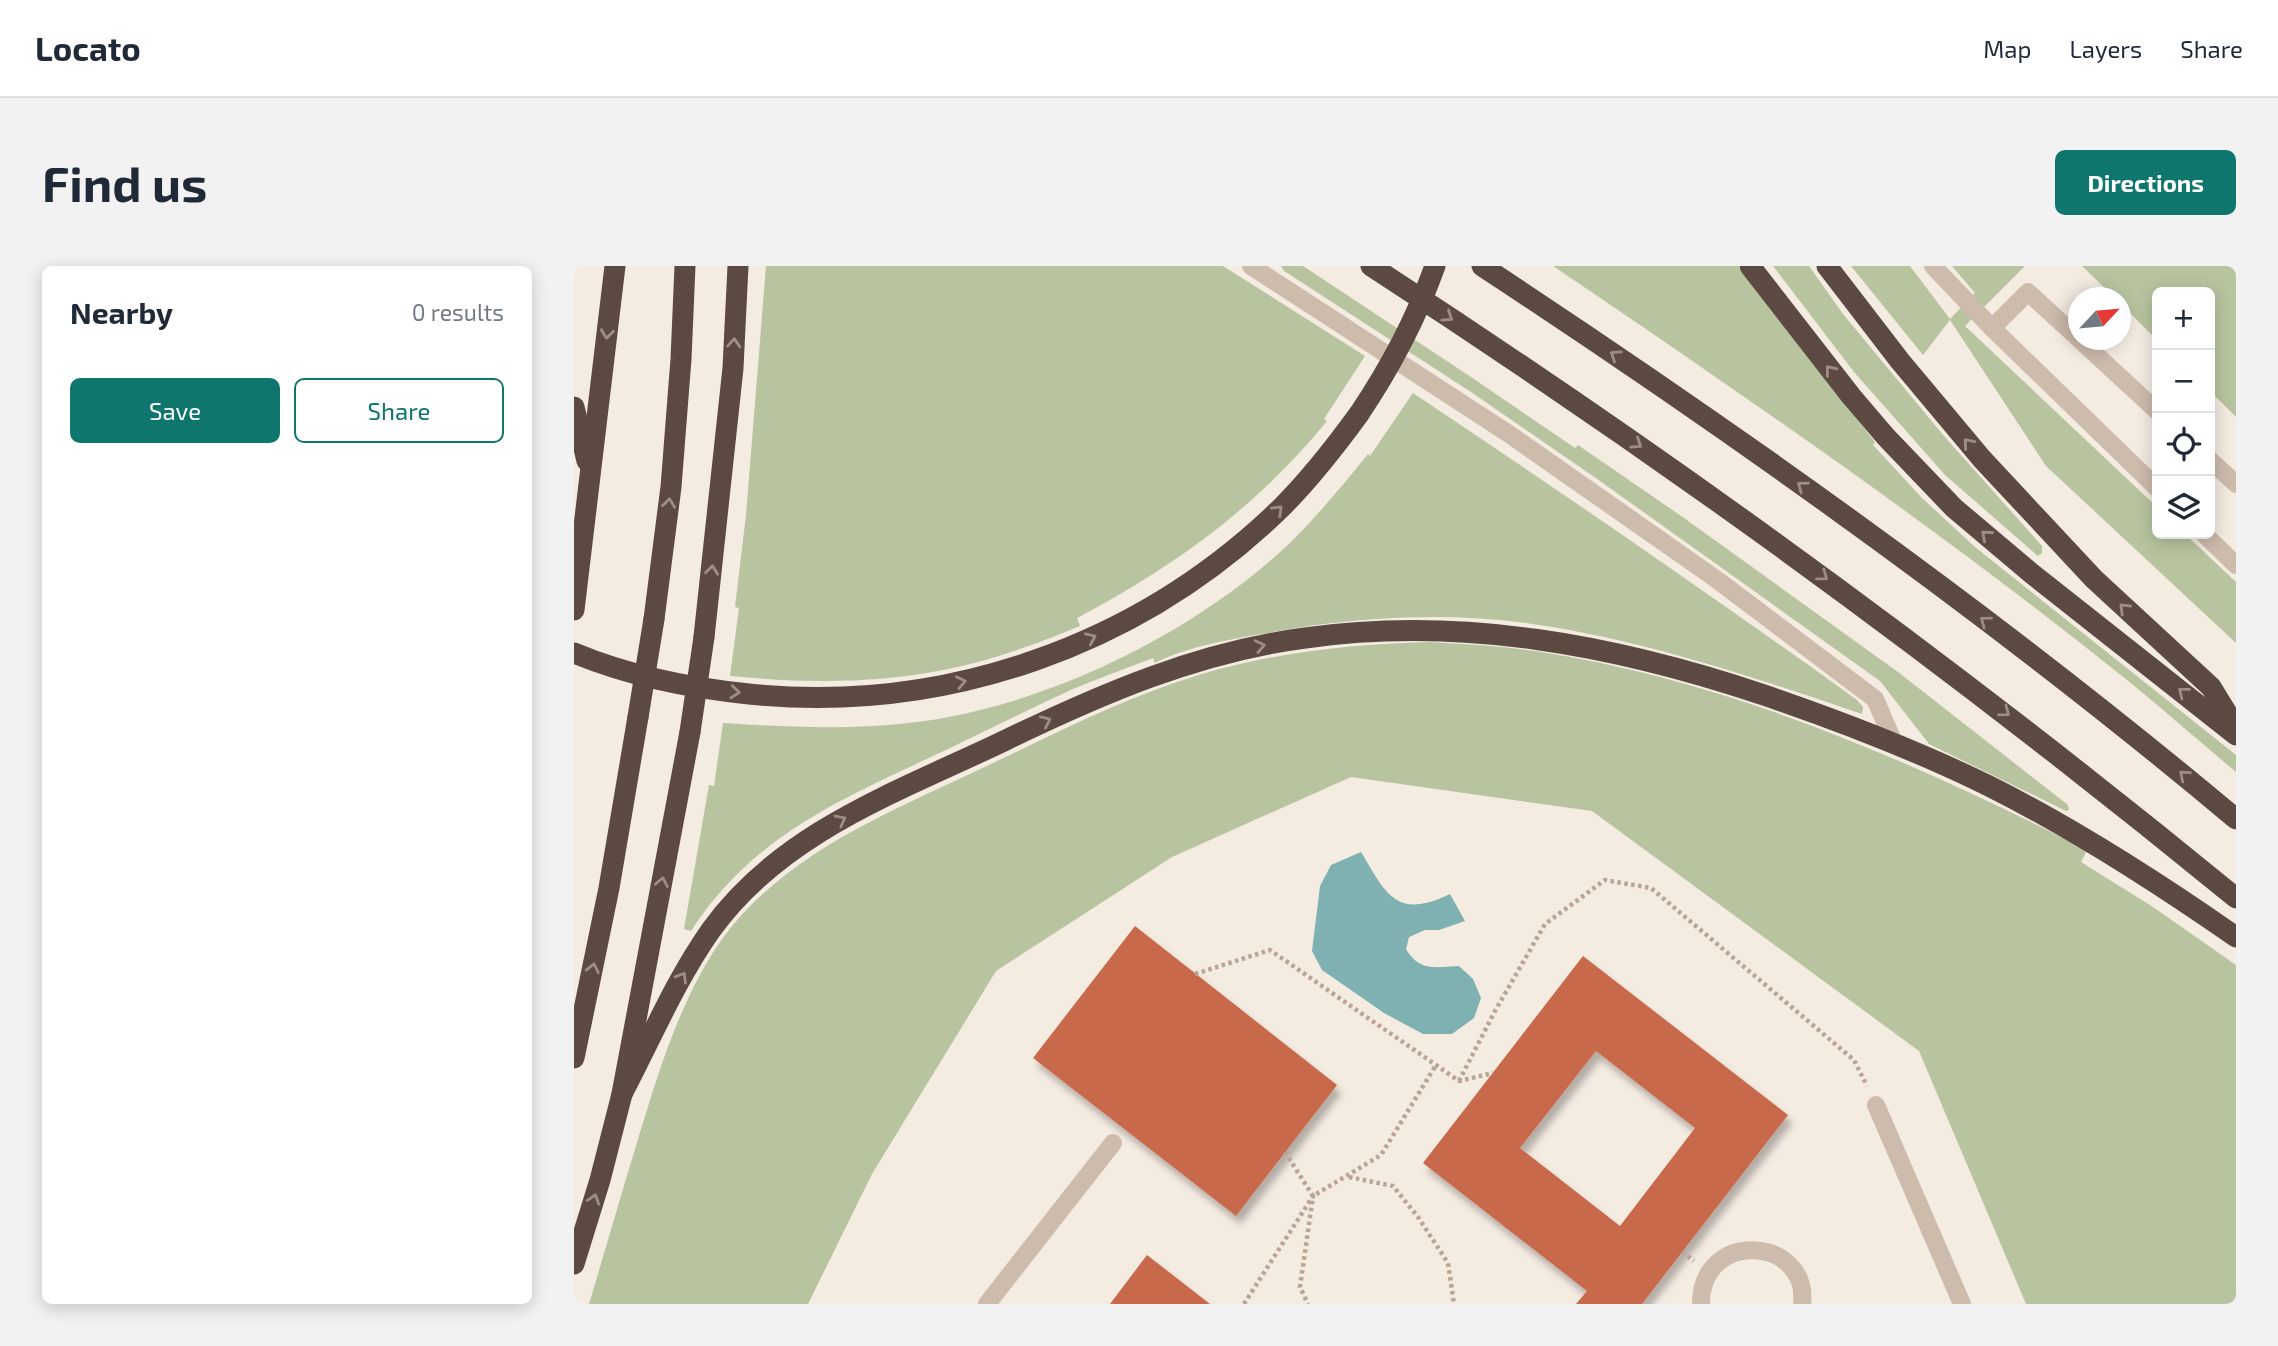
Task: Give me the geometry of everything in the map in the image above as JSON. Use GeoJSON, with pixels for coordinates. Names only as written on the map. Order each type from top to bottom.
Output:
{"type":"FeatureCollection","features":[{"type":"Feature","properties":{"kind":"highway"},"geometry":{"type":"LineString","coordinates":[[575,603],[615,266]]}},
{"type":"Feature","properties":{"kind":"highway"},"geometry":{"type":"LineString","coordinates":[[574,1058],[609,888],[654,619],[671,487],[685,266]]}},
{"type":"Feature","properties":{"kind":"highway"},"geometry":{"type":"LineString","coordinates":[[574,1264],[600,1180],[622,1094],[690,732],[704,638],[733,368],[738,266]]}},
{"type":"Feature","properties":{"kind":"highway"},"geometry":{"type":"LineString","coordinates":[[1371,266],[1652,454],[1883,620],[2012,718],[2236,898]]}},
{"type":"Feature","properties":{"kind":"highway"},"geometry":{"type":"LineString","coordinates":[[574,653],[646,677],[700,688],[791,697],[844,698],[907,692],[1016,668],[1099,635],[1193,581],[1283,506],[1315,470],[1377,387],[1413,320],[1435,266]]}},
{"type":"Feature","properties":{"kind":"highway"},"geometry":{"type":"LineString","coordinates":[[1482,266],[1758,454],[1909,564],[2056,674],[2236,819]]}},
{"type":"Feature","properties":{"kind":"highway"},"geometry":{"type":"LineString","coordinates":[[1750,266],[1851,396],[1954,508],[2020,564],[2236,735]]}},
{"type":"Feature","properties":{"kind":"highway"},"geometry":{"type":"LineString","coordinates":[[1827,266],[1900,362],[1982,459],[2094,579],[2211,687],[2236,728]]}},
{"type":"Feature","properties":{"kind":"highway"},"geometry":{"type":"LineString","coordinates":[[574,407],[591,480]]}},
{"type":"Feature","properties":{"kind":"highway"},"geometry":{"type":"LineString","coordinates":[[622,1094],[652,1038],[668,1000],[711,929],[757,877],[808,838],[842,819],[1051,719],[1142,679],[1198,661],[1266,644],[1370,630],[1442,630],[1520,636],[1603,650],[1700,674],[1809,710],[1894,743],[1989,786],[2075,833],[2157,883],[2236,937]]}},
{"type":"Feature","properties":{"kind":"lane"},"geometry":{"type":"LineString","coordinates":[[1251,266],[1508,434],[1716,579],[1875,699],[1894,743]]}},
{"type":"Feature","properties":{"kind":"lane"},"geometry":{"type":"LineString","coordinates":[[1933,266],[1992,328],[2152,483]]}},
{"type":"Feature","properties":{"kind":"lane"},"geometry":{"type":"LineString","coordinates":[[1992,328],[2028,292],[2068,329]]}},
{"type":"Feature","properties":{"kind":"lane"},"geometry":{"type":"LineString","coordinates":[[2091,350],[2152,406]]}},
{"type":"Feature","properties":{"kind":"lane"},"geometry":{"type":"LineString","coordinates":[[2215,465],[2236,484]]}},
{"type":"Feature","properties":{"kind":"lane"},"geometry":{"type":"LineString","coordinates":[[2210,539],[2235,562]]}},
{"type":"Feature","properties":{"kind":"lane"},"geometry":{"type":"LineString","coordinates":[[1876,1105],[1962,1304]]}},
{"type":"Feature","properties":{"kind":"lane"},"geometry":{"type":"LineString","coordinates":[[987,1304],[1113,1143]]}},
{"type":"Feature","properties":{"kind":"lane"},"geometry":{"type":"LineString","coordinates":[[1701,1304],[1701,1291],[1708,1272],[1720,1259],[1737,1251],[1755,1249],[1773,1254],[1788,1264],[1798,1279],[1802,1304]]}},
{"type":"Feature","properties":{"kind":"path"},"geometry":{"type":"LineString","coordinates":[[1459,1081],[1545,924],[1605,880],[1651,888],[1854,1060],[1876,1105]]}},
{"type":"Feature","properties":{"kind":"path"},"geometry":{"type":"LineString","coordinates":[[1195,974],[1270,950],[1459,1081],[1493,1073]]}},
{"type":"Feature","properties":{"kind":"path"},"geometry":{"type":"LineString","coordinates":[[1244,1304],[1313,1196],[1381,1155],[1436,1065]]}},
{"type":"Feature","properties":{"kind":"path"},"geometry":{"type":"LineString","coordinates":[[1285,1152],[1313,1196],[1300,1287],[1308,1304]]}},
{"type":"Feature","properties":{"kind":"path"},"geometry":{"type":"LineString","coordinates":[[1347,1176],[1393,1186],[1418,1217],[1448,1263],[1454,1304]]}},
{"type":"Feature","properties":{"kind":"green space"},"geometry":{"type":"Polygon","coordinates":[[[766,266],[1223,266],[1365,356],[1324,419],[1327,421],[1272,481],[1243,508],[1180,556],[1077,618],[1080,626],[996,657],[917,675],[837,681],[730,676],[739,608],[735,607],[746,515],[766,266]]]}},
{"type":"Feature","properties":{"kind":"green space"},"geometry":{"type":"Polygon","coordinates":[[[1281,266],[1303,266],[1575,448],[1578,445],[1684,518],[1898,672],[2068,805],[2069,810],[2066,811],[1929,744],[1880,681],[1600,481],[1471,392],[1284,271],[1281,266]]]}},
{"type":"Feature","properties":{"kind":"green space"},"geometry":{"type":"Polygon","coordinates":[[[1553,266],[1738,266],[1875,442],[1873,445],[1922,498],[1975,547],[2236,755],[2236,772],[2127,680],[1987,571],[1772,416],[1553,266]]]}},
{"type":"Feature","properties":{"kind":"green space"},"geometry":{"type":"Polygon","coordinates":[[[1773,266],[1809,266],[1843,314],[1944,436],[2042,546],[2042,553],[2038,556],[1945,475],[1854,372],[1773,266]]]}},
{"type":"Feature","properties":{"kind":"green space"},"geometry":{"type":"Polygon","coordinates":[[[1851,266],[1910,266],[1950,319],[1975,293],[1952,266],[2025,266],[1965,326],[2152,502],[2152,539],[2190,539],[2236,582],[2236,643],[2046,466],[1950,320],[1923,355],[1851,266]]]}},
{"type":"Feature","properties":{"kind":"green space"},"geometry":{"type":"Polygon","coordinates":[[[2082,266],[2236,266],[2236,417],[2215,396],[2215,287],[2152,287],[2152,335],[2131,314],[2131,287],[2104,287],[2082,266]]]}},
{"type":"Feature","properties":{"kind":"green space"},"geometry":{"type":"Polygon","coordinates":[[[1413,393],[1857,700],[1863,707],[1862,714],[1738,673],[1654,649],[1526,623],[1463,618],[1399,618],[1336,623],[1244,637],[1197,647],[1155,663],[1153,658],[1083,685],[839,802],[773,843],[716,897],[691,931],[684,929],[709,785],[714,786],[723,723],[839,727],[908,723],[959,715],[1010,702],[1113,662],[1163,636],[1209,607],[1252,576],[1291,542],[1368,454],[1370,456],[1413,393]]]}},
{"type":"Feature","properties":{"kind":"green space"},"geometry":{"type":"Polygon","coordinates":[[[1429,642],[1522,649],[1608,665],[1679,682],[1819,728],[1954,786],[2087,850],[2081,862],[2153,907],[2236,965],[2236,1304],[2026,1304],[1919,1051],[1592,811],[1351,777],[1172,857],[996,971],[872,1174],[808,1304],[589,1304],[651,1096],[677,1023],[712,954],[738,919],[768,889],[837,840],[913,800],[1121,703],[1202,674],[1258,660],[1343,647],[1429,642]]]}},
{"type":"Feature","properties":{"kind":"water"},"geometry":{"type":"Polygon","coordinates":[[[1361,852],[1386,891],[1395,898],[1405,903],[1417,904],[1450,894],[1465,921],[1439,930],[1425,930],[1409,937],[1406,949],[1423,965],[1459,966],[1473,979],[1481,998],[1474,1018],[1452,1034],[1423,1034],[1384,1013],[1322,970],[1312,951],[1320,886],[1331,865],[1361,852]]]}},
{"type":"Feature","properties":{"kind":"building"},"geometry":{"type":"Polygon","coordinates":[[[1135,926],[1337,1085],[1236,1216],[1033,1058],[1135,926]]]}},
{"type":"Feature","properties":{"kind":"building"},"geometry":{"type":"Polygon","coordinates":[[[1583,956],[1788,1115],[1642,1304],[1576,1304],[1587,1291],[1423,1163],[1583,956]],[[1596,1051],[1520,1148],[1620,1226],[1695,1128],[1596,1051]]]}},
{"type":"Feature","properties":{"kind":"building"},"geometry":{"type":"Polygon","coordinates":[[[1147,1255],[1210,1304],[1110,1304],[1147,1255]]]}}]}
